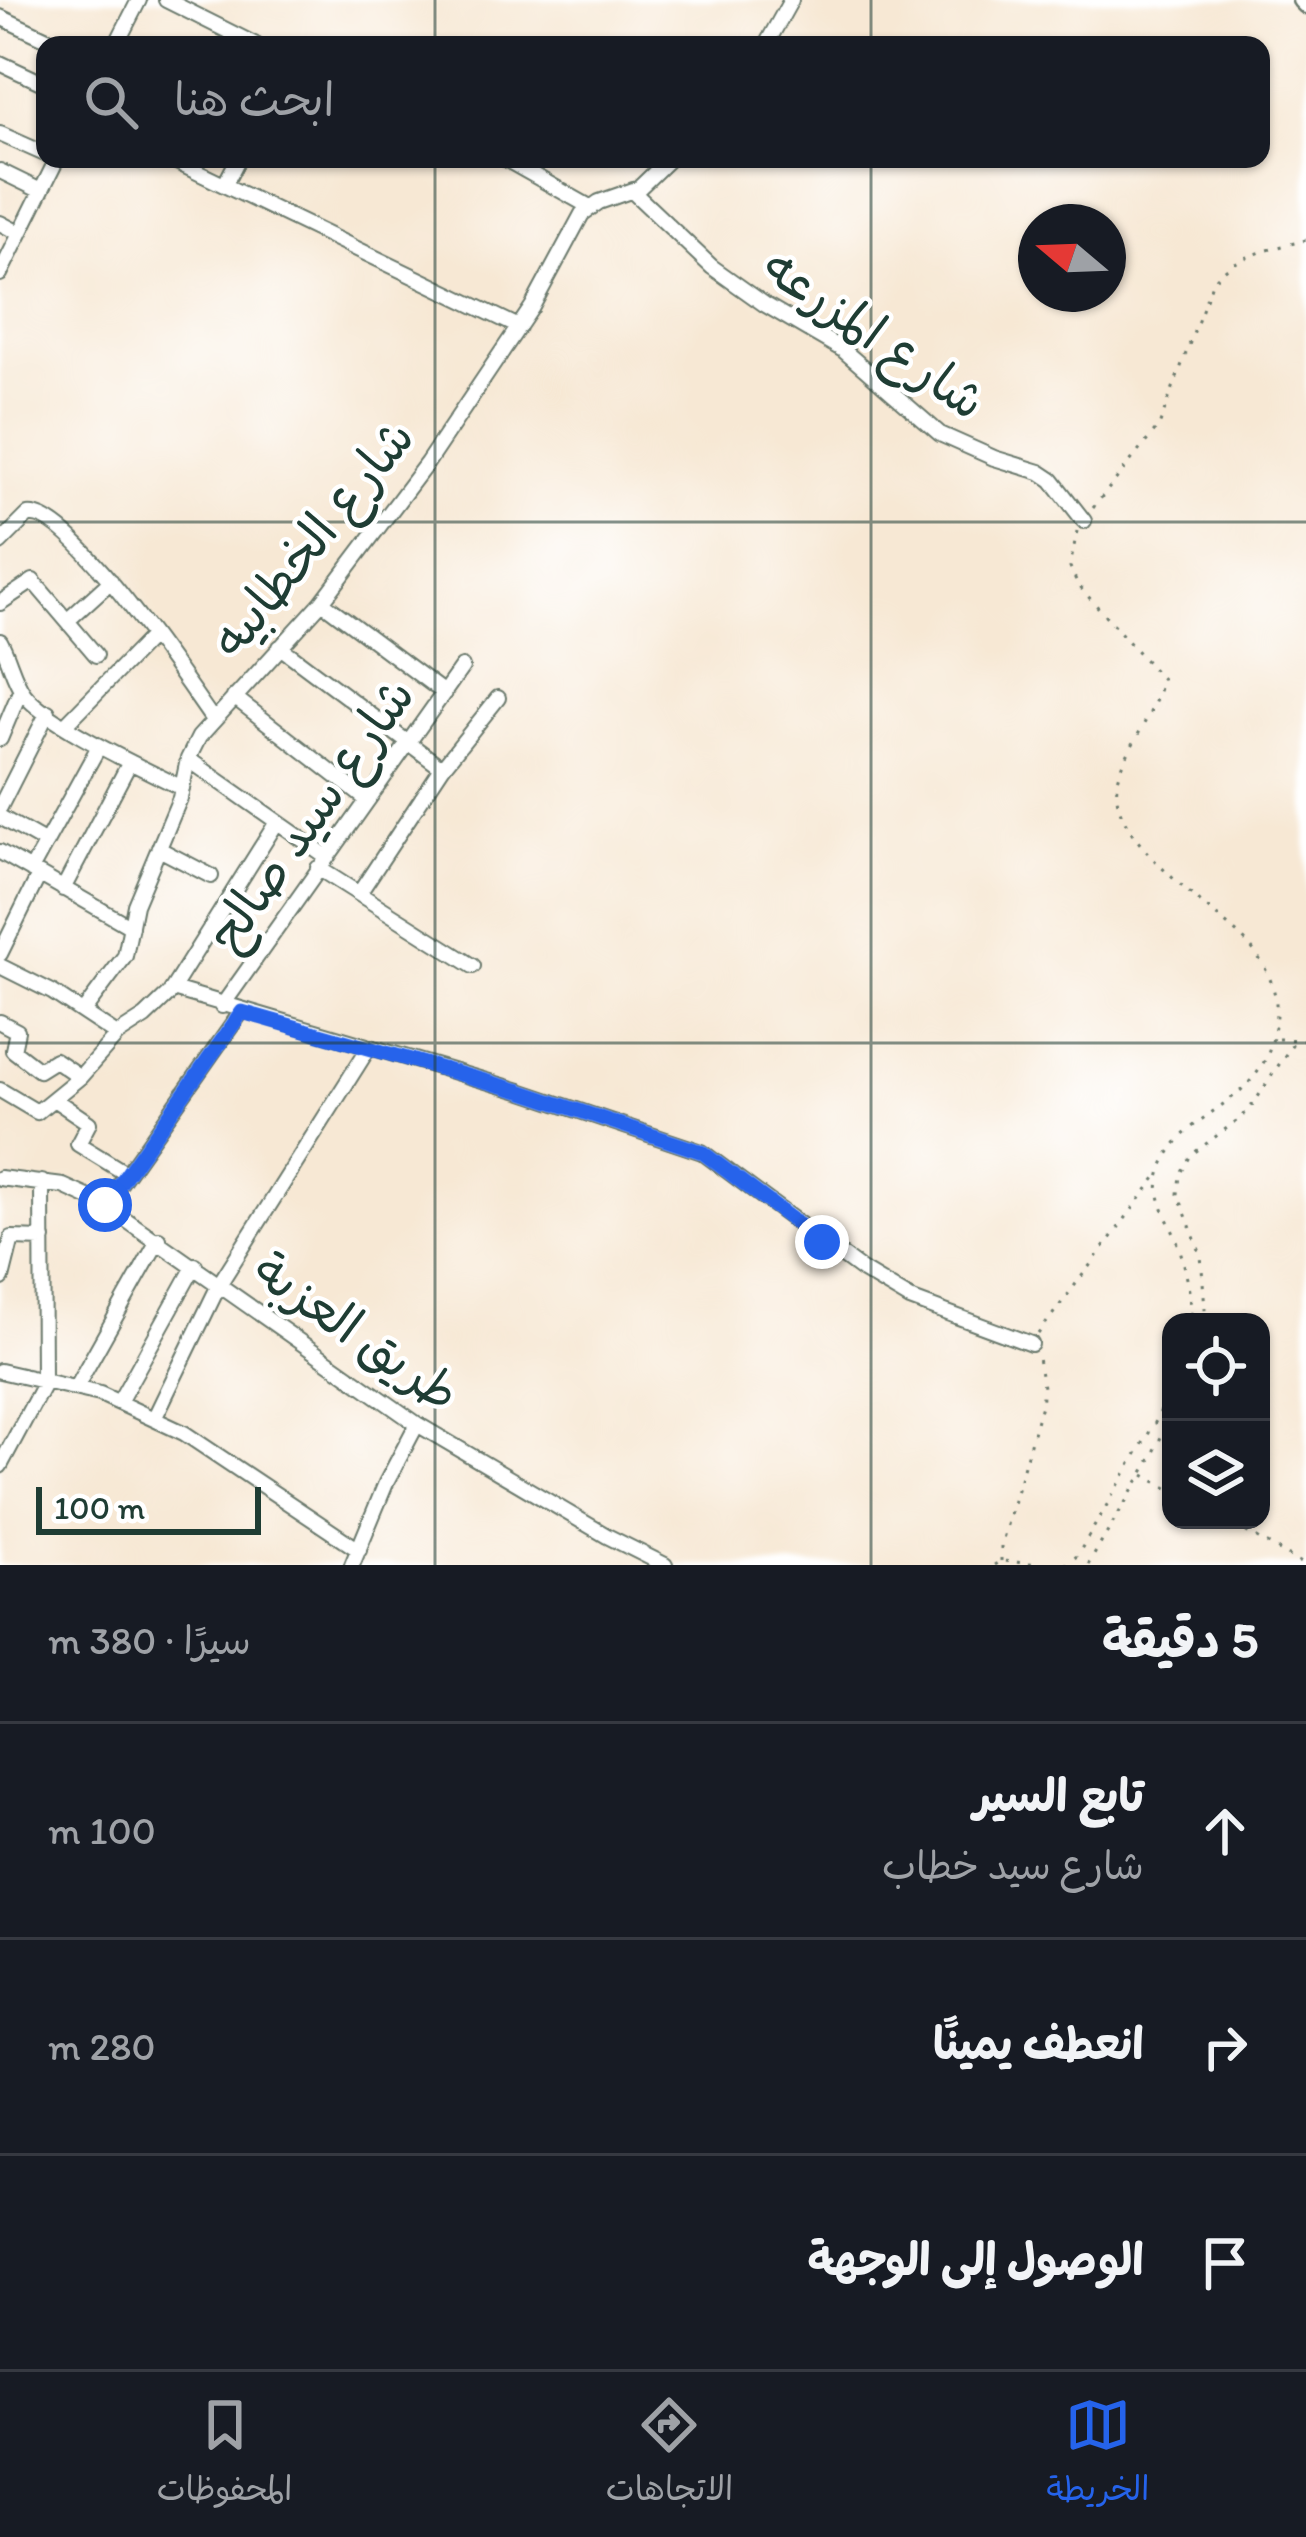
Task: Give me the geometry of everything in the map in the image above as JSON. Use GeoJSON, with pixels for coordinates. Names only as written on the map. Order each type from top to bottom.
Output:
{"type":"FeatureCollection","features":[{"type":"Feature","properties":{"kind":"street"},"geometry":{"type":"LineString","coordinates":[[166,0],[238,36]]}},
{"type":"Feature","properties":{"kind":"street"},"geometry":{"type":"LineString","coordinates":[[771,36],[791,0]]}},
{"type":"Feature","properties":{"kind":"street"},"geometry":{"type":"LineString","coordinates":[[120,36],[133,2]]}},
{"type":"Feature","properties":{"kind":"street"},"geometry":{"type":"LineString","coordinates":[[0,17],[41,36]]}},
{"type":"Feature","properties":{"kind":"street"},"geometry":{"type":"LineString","coordinates":[[0,63],[36,80]]}},
{"type":"Feature","properties":{"kind":"street"},"geometry":{"type":"LineString","coordinates":[[0,134],[36,150]]}},
{"type":"Feature","properties":{"kind":"street"},"geometry":{"type":"LineString","coordinates":[[0,274],[52,168]]}},
{"type":"Feature","properties":{"kind":"street"},"geometry":{"type":"LineString","coordinates":[[190,168],[519,327]]}},
{"type":"Feature","properties":{"kind":"street"},"geometry":{"type":"LineString","coordinates":[[225,184],[233,168]]}},
{"type":"Feature","properties":{"kind":"street"},"geometry":{"type":"LineString","coordinates":[[522,168],[590,206],[647,183],[661,168]]}},
{"type":"Feature","properties":{"kind":"street"},"geometry":{"type":"LineString","coordinates":[[0,171],[41,191]]}},
{"type":"Feature","properties":{"kind":"street","name":"شارع المزرعه"},"geometry":{"type":"LineString","coordinates":[[632,191],[712,267],[843,350],[940,434],[979,453],[1040,472],[1084,521]]}},
{"type":"Feature","properties":{"kind":"street","name":"شارع الخطابيه"},"geometry":{"type":"LineString","coordinates":[[83,1012],[125,956],[130,927],[182,788],[188,759],[213,720],[322,602],[427,463],[519,327],[575,224],[590,206]]}},
{"type":"Feature","properties":{"kind":"street"},"geometry":{"type":"LineString","coordinates":[[0,223],[20,233]]}},
{"type":"Feature","properties":{"kind":"street"},"geometry":{"type":"LineString","coordinates":[[0,543],[28,515],[42,515],[111,581],[213,720]]}},
{"type":"Feature","properties":{"kind":"street"},"geometry":{"type":"LineString","coordinates":[[0,603],[33,581],[96,655]]}},
{"type":"Feature","properties":{"kind":"street"},"geometry":{"type":"LineString","coordinates":[[67,621],[111,581]]}},
{"type":"Feature","properties":{"kind":"street"},"geometry":{"type":"LineString","coordinates":[[322,602],[444,692]]}},
{"type":"Feature","properties":{"kind":"street"},"geometry":{"type":"LineString","coordinates":[[66,724],[152,636]]}},
{"type":"Feature","properties":{"kind":"street"},"geometry":{"type":"LineString","coordinates":[[1,644],[21,689],[48,712],[99,746],[182,788]]}},
{"type":"Feature","properties":{"kind":"street"},"geometry":{"type":"LineString","coordinates":[[280,647],[442,768]]}},
{"type":"Feature","properties":{"kind":"street","name":"شارع سيد صالح"},"geometry":{"type":"LineString","coordinates":[[222,1006],[462,668]]}},
{"type":"Feature","properties":{"kind":"street"},"geometry":{"type":"LineString","coordinates":[[0,739],[21,689]]}},
{"type":"Feature","properties":{"kind":"street"},"geometry":{"type":"LineString","coordinates":[[234,697],[367,800]]}},
{"type":"Feature","properties":{"kind":"street"},"geometry":{"type":"LineString","coordinates":[[360,892],[442,768],[498,698]]}},
{"type":"Feature","properties":{"kind":"street"},"geometry":{"type":"LineString","coordinates":[[0,807],[48,712]]}},
{"type":"Feature","properties":{"kind":"street"},"geometry":{"type":"LineString","coordinates":[[0,955],[46,843],[99,746]]}},
{"type":"Feature","properties":{"kind":"street"},"geometry":{"type":"LineString","coordinates":[[188,759],[277,822],[360,892],[472,966]]}},
{"type":"Feature","properties":{"kind":"street"},"geometry":{"type":"LineString","coordinates":[[64,889],[130,762]]}},
{"type":"Feature","properties":{"kind":"street"},"geometry":{"type":"LineString","coordinates":[[0,817],[46,843]]}},
{"type":"Feature","properties":{"kind":"street"},"geometry":{"type":"LineString","coordinates":[[0,1090],[38,1112],[80,1077],[117,1036],[145,1017],[173,989],[277,822]]}},
{"type":"Feature","properties":{"kind":"street"},"geometry":{"type":"LineString","coordinates":[[159,849],[212,876]]}},
{"type":"Feature","properties":{"kind":"street"},"geometry":{"type":"LineString","coordinates":[[0,852],[130,927]]}},
{"type":"Feature","properties":{"kind":"street"},"geometry":{"type":"LineString","coordinates":[[0,966],[117,1036]]}},
{"type":"Feature","properties":{"kind":"street"},"geometry":{"type":"LineString","coordinates":[[173,989],[520,1091],[702,1152],[863,1271],[910,1299],[1031,1344]]}},
{"type":"Feature","properties":{"kind":"street"},"geometry":{"type":"LineString","coordinates":[[105,1205],[242,1012]]}},
{"type":"Feature","properties":{"kind":"street"},"geometry":{"type":"LineString","coordinates":[[0,1022],[17,1031],[13,1050],[39,1070],[55,1060],[80,1077]]}},
{"type":"Feature","properties":{"kind":"street"},"geometry":{"type":"LineString","coordinates":[[154,1419],[220,1283],[368,1049]]}},
{"type":"Feature","properties":{"kind":"street"},"geometry":{"type":"LineString","coordinates":[[55,1100],[89,1125],[78,1144],[127,1174]]}},
{"type":"Feature","properties":{"kind":"street","name":"طريق العزبة"},"geometry":{"type":"LineString","coordinates":[[0,1178],[63,1186],[105,1205],[417,1424],[665,1565]]}},
{"type":"Feature","properties":{"kind":"street"},"geometry":{"type":"LineString","coordinates":[[0,1466],[44,1379],[42,1181]]}},
{"type":"Feature","properties":{"kind":"street"},"geometry":{"type":"LineString","coordinates":[[2,1278],[12,1238],[43,1239]]}},
{"type":"Feature","properties":{"kind":"street"},"geometry":{"type":"LineString","coordinates":[[76,1387],[159,1240]]}},
{"type":"Feature","properties":{"kind":"street"},"geometry":{"type":"LineString","coordinates":[[119,1402],[195,1265]]}},
{"type":"Feature","properties":{"kind":"street"},"geometry":{"type":"LineString","coordinates":[[0,1371],[76,1387],[184,1433],[358,1550]]}},
{"type":"Feature","properties":{"kind":"street"},"geometry":{"type":"LineString","coordinates":[[352,1565],[417,1424]]}},
{"type":"Feature","properties":{"kind":"path"},"geometry":{"type":"LineString","coordinates":[[1001,1561],[1001,1546],[1041,1405],[1043,1387],[1031,1344],[1183,1136],[1250,1085],[1275,1038],[1277,1002],[1262,960],[1143,849],[1120,814],[1116,791],[1124,763],[1162,679],[1078,585],[1070,567],[1072,548],[1084,521],[1159,426],[1220,272],[1250,256],[1306,240]]}},
{"type":"Feature","properties":{"kind":"path"},"geometry":{"type":"LineString","coordinates":[[1275,1038],[1306,1040]]}},
{"type":"Feature","properties":{"kind":"path"},"geometry":{"type":"LineString","coordinates":[[1205,1313],[1201,1255],[1178,1194],[1180,1175],[1191,1155],[1243,1116],[1279,1070],[1295,1040]]}},
{"type":"Feature","properties":{"kind":"path"},"geometry":{"type":"LineString","coordinates":[[1160,1173],[1160,1204],[1178,1242],[1190,1313]]}},
{"type":"Feature","properties":{"kind":"path"},"geometry":{"type":"LineString","coordinates":[[1065,1565],[1077,1556],[1162,1407]]}},
{"type":"Feature","properties":{"kind":"path"},"geometry":{"type":"LineString","coordinates":[[1088,1565],[1168,1421]]}},
{"type":"Feature","properties":{"kind":"path"},"geometry":{"type":"LineString","coordinates":[[1142,1474],[1162,1485]]}},
{"type":"Feature","properties":{"kind":"path"},"geometry":{"type":"LineString","coordinates":[[1241,1529],[1305,1565]]}},
{"type":"Feature","properties":{"kind":"path"},"geometry":{"type":"LineString","coordinates":[[994,1565],[1001,1561],[1055,1565]]}},
{"type":"Feature","properties":{"kind":"route"},"geometry":{"type":"LineString","coordinates":[[105,1205],[242,1012],[520,1091],[702,1152],[822,1242]]}}]}
